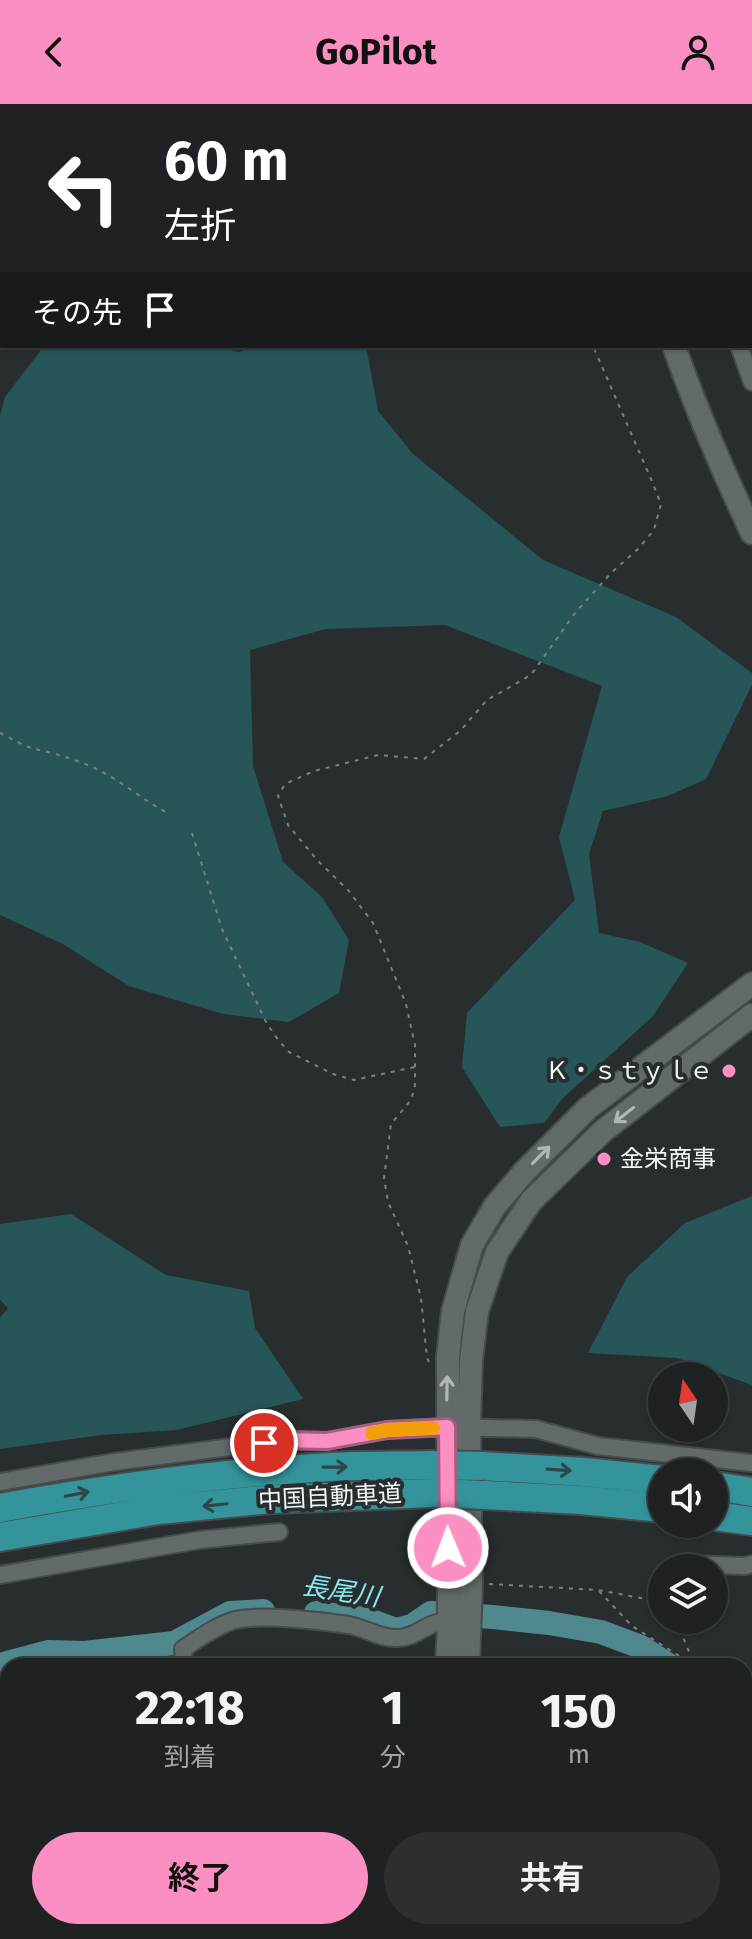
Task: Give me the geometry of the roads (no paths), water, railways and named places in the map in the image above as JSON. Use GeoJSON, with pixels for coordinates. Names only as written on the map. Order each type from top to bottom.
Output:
{"type":"FeatureCollection","features":[{"type":"Feature","properties":{"kind":"highway","name":"中国自動車道"},"geometry":{"type":"LineString","coordinates":[[0,1537],[158,1510],[432,1479],[481,1466],[648,1479]]}},
{"type":"Feature","properties":{"kind":"highway","name":"中国自動車道"},"geometry":{"type":"LineString","coordinates":[[0,1508],[93,1491],[316,1467],[432,1479],[484,1495],[648,1507]]}},
{"type":"Feature","properties":{"kind":"highway"},"geometry":{"type":"LineString","coordinates":[[728,1486],[752,1489]]}},
{"type":"Feature","properties":{"kind":"highway"},"geometry":{"type":"LineString","coordinates":[[728,1518],[752,1521]]}},
{"type":"Feature","properties":{"kind":"street"},"geometry":{"type":"LineString","coordinates":[[675,348],[696,407],[752,533]]}},
{"type":"Feature","properties":{"kind":"street"},"geometry":{"type":"LineString","coordinates":[[749,365],[752,382]]}},
{"type":"Feature","properties":{"kind":"street"},"geometry":{"type":"LineString","coordinates":[[458,1428],[447,1393],[453,1311],[472,1245],[495,1206],[588,1108],[752,984]]}},
{"type":"Feature","properties":{"kind":"street"},"geometry":{"type":"LineString","coordinates":[[466,1658],[459,1625],[458,1428],[477,1311],[497,1252],[531,1201],[603,1131],[752,1015]]}},
{"type":"Feature","properties":{"kind":"street"},"geometry":{"type":"LineString","coordinates":[[0,1482],[114,1462],[285,1440],[327,1441],[387,1430],[458,1428],[536,1429],[598,1446],[752,1463]]}},
{"type":"Feature","properties":{"kind":"street"},"geometry":{"type":"LineString","coordinates":[[0,1575],[199,1540],[279,1532]]}},
{"type":"Feature","properties":{"kind":"street"},"geometry":{"type":"LineString","coordinates":[[728,1565],[752,1564]]}},
{"type":"Feature","properties":{"kind":"street"},"geometry":{"type":"LineString","coordinates":[[184,1658],[183,1649],[220,1625],[235,1620],[277,1618],[352,1626],[393,1639],[408,1637],[438,1621],[459,1625]]}},
{"type":"Feature","properties":{"kind":"street"},"geometry":{"type":"LineString","coordinates":[[449,1658],[459,1625]]}},
{"type":"Feature","properties":{"kind":"waterway","name":"長尾川"},"geometry":{"type":"LineString","coordinates":[[26,1658],[48,1652],[84,1653],[174,1643],[230,1613],[263,1611]]}},
{"type":"Feature","properties":{"kind":"waterway","name":"長尾川"},"geometry":{"type":"LineString","coordinates":[[316,1613],[366,1619],[396,1630],[412,1626],[431,1613],[549,1623],[601,1632],[641,1647],[658,1658]]}},
{"type":"Feature","properties":{"kind":"place","name":"Ｋ・ｓｔｙｌｅ"},"geometry":{"type":"Point","coordinates":[729,1071]}},
{"type":"Feature","properties":{"kind":"place","name":"金栄商事"},"geometry":{"type":"Point","coordinates":[604,1159]}}]}
